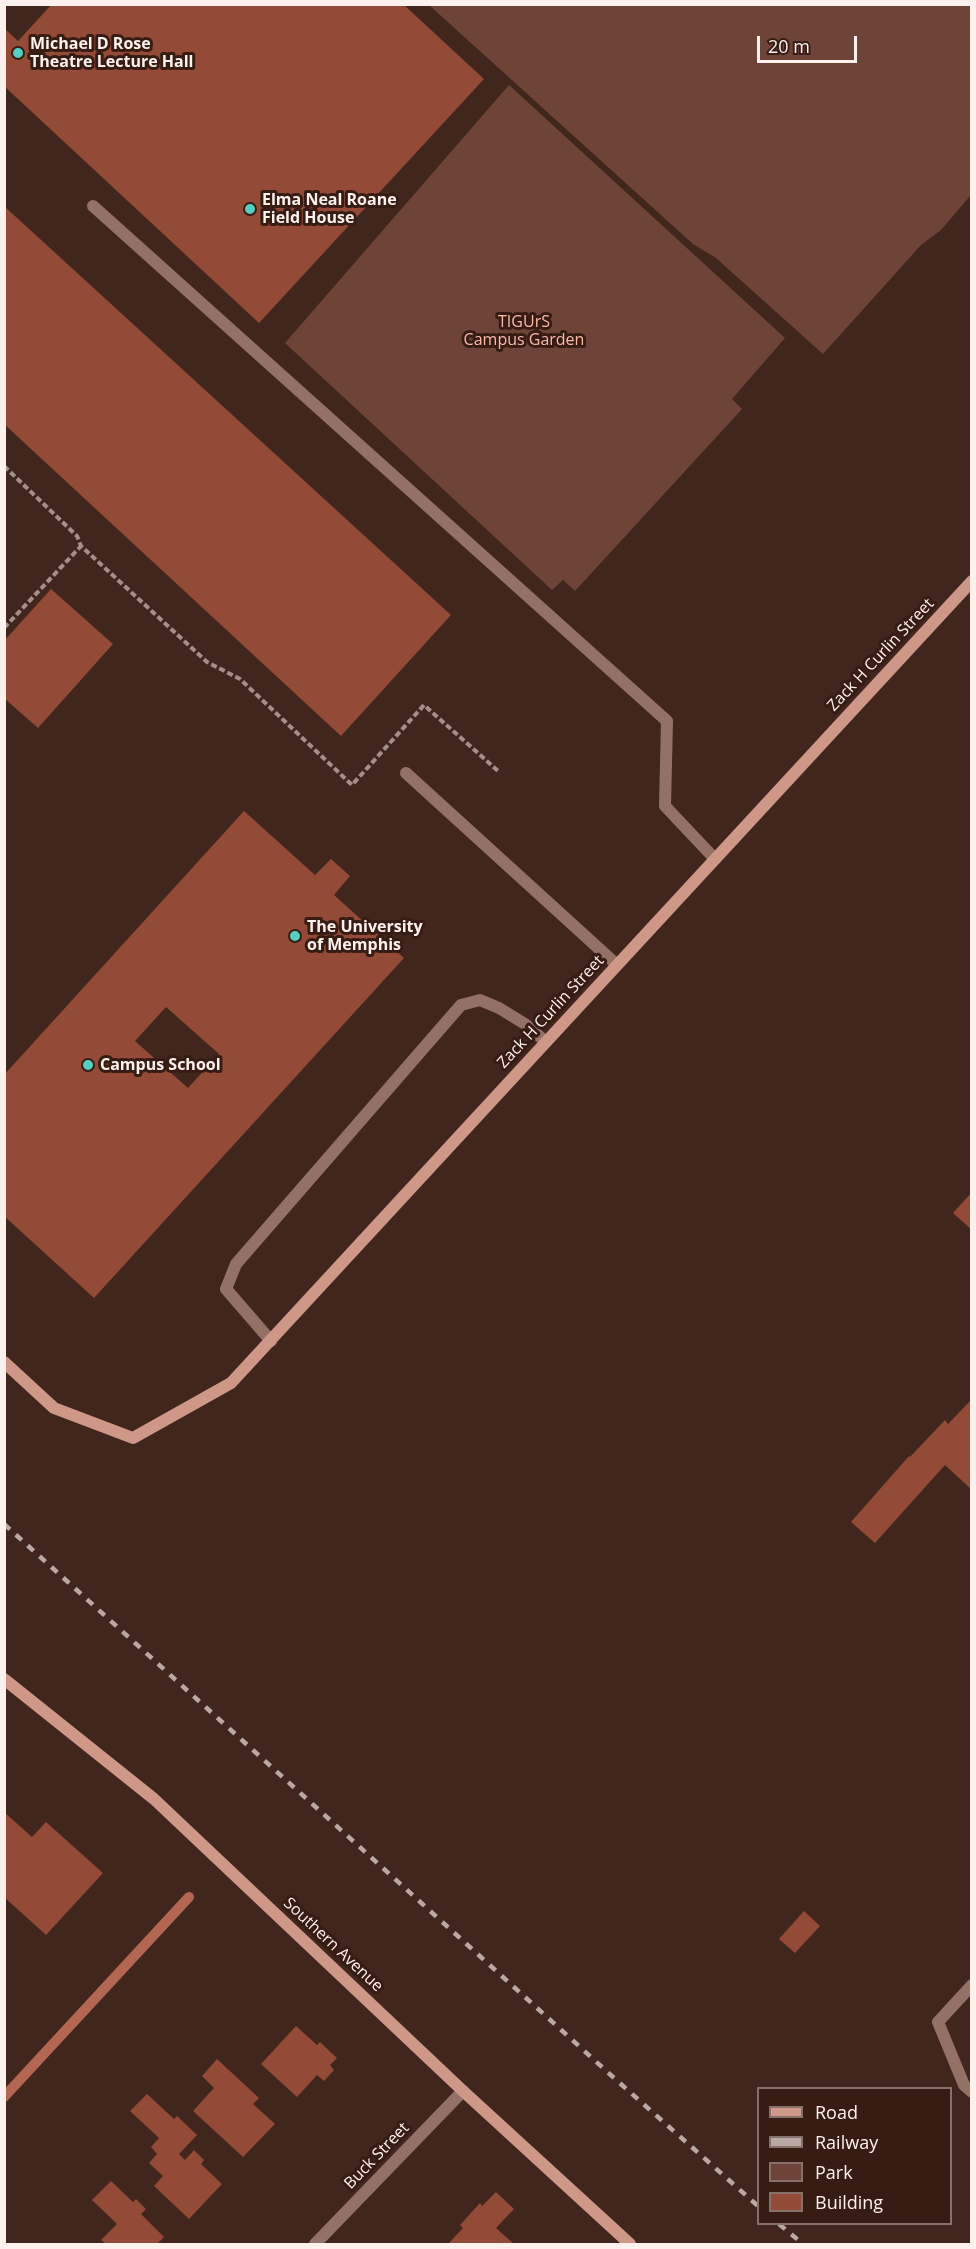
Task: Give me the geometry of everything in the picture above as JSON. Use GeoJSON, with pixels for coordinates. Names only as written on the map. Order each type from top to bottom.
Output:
{"type":"FeatureCollection","features":[{"type":"Feature","properties":{"kind":"street"},"geometry":{"type":"LineString","coordinates":[[93,206],[667,721],[665,806],[715,860]]}},
{"type":"Feature","properties":{"kind":"street","name":"Zack H Curlin Street"},"geometry":{"type":"LineString","coordinates":[[4,1362],[54,1408],[133,1438],[231,1383],[972,581]]}},
{"type":"Feature","properties":{"kind":"street"},"geometry":{"type":"LineString","coordinates":[[405,773],[617,965]]}},
{"type":"Feature","properties":{"kind":"street"},"geometry":{"type":"LineString","coordinates":[[271,1341],[226,1289],[236,1264],[461,1005],[480,1000],[499,1008],[525,1024],[546,1042]]}},
{"type":"Feature","properties":{"kind":"street","name":"Southern Avenue"},"geometry":{"type":"LineString","coordinates":[[4,1679],[154,1799],[463,2091],[630,2244]]}},
{"type":"Feature","properties":{"kind":"street"},"geometry":{"type":"LineString","coordinates":[[972,1985],[938,2022],[964,2085],[972,2092]]}},
{"type":"Feature","properties":{"kind":"street","name":"Buck Street"},"geometry":{"type":"LineString","coordinates":[[315,2244],[463,2091]]}},
{"type":"Feature","properties":{"kind":"path"},"geometry":{"type":"LineString","coordinates":[[4,466],[77,536],[81,546],[207,662],[240,680],[352,785],[424,705],[498,771]]}},
{"type":"Feature","properties":{"kind":"path"},"geometry":{"type":"LineString","coordinates":[[4,628],[81,546]]}},
{"type":"Feature","properties":{"kind":"green space"},"geometry":{"type":"Polygon","coordinates":[[[429,5],[971,5],[971,195],[941,230],[921,245],[823,354],[716,258],[693,244],[429,5]]]}},
{"type":"Feature","properties":{"kind":"green space","name":"TIGUrS Campus Garden"},"geometry":{"type":"Polygon","coordinates":[[[509,85],[785,338],[732,399],[742,409],[575,591],[563,580],[552,590],[285,343],[509,85]]]}},
{"type":"Feature","properties":{"kind":"building","name":"Elma Neal Roane Field House"},"geometry":{"type":"Polygon","coordinates":[[[52,4],[403,4],[484,79],[259,323],[4,86],[4,28],[18,41],[52,4]]]}},
{"type":"Feature","properties":{"kind":"building"},"geometry":{"type":"Polygon","coordinates":[[[4,206],[451,615],[341,736],[4,424],[4,206]]]}},
{"type":"Feature","properties":{"kind":"building"},"geometry":{"type":"Polygon","coordinates":[[[51,589],[113,644],[38,728],[4,698],[4,641],[51,589]]]}},
{"type":"Feature","properties":{"kind":"building","name":"Campus School"},"geometry":{"type":"Polygon","coordinates":[[[244,811],[315,875],[331,859],[350,876],[334,895],[404,958],[94,1298],[4,1216],[4,1075],[244,811]],[[166,1007],[135,1041],[188,1088],[219,1054],[166,1007]]]}},
{"type":"Feature","properties":{"kind":"building"},"geometry":{"type":"Polygon","coordinates":[[[972,1192],[972,1230],[953,1213],[972,1192]]]}},
{"type":"Feature","properties":{"kind":"building"},"geometry":{"type":"Polygon","coordinates":[[[972,1399],[972,1490],[945,1465],[875,1543],[851,1522],[909,1456],[945,1420],[948,1424],[972,1399]]]}},
{"type":"Feature","properties":{"kind":"building"},"geometry":{"type":"Polygon","coordinates":[[[4,1812],[32,1837],[46,1822],[103,1873],[46,1935],[4,1897],[4,1812]]]}},
{"type":"Feature","properties":{"kind":"building"},"geometry":{"type":"Polygon","coordinates":[[[804,1911],[820,1926],[795,1953],[779,1939],[804,1911]]]}},
{"type":"Feature","properties":{"kind":"building"},"geometry":{"type":"Polygon","coordinates":[[[296,2026],[317,2045],[320,2042],[337,2058],[330,2065],[334,2070],[324,2081],[317,2075],[297,2097],[261,2064],[296,2026]]]}},
{"type":"Feature","properties":{"kind":"building"},"geometry":{"type":"Polygon","coordinates":[[[217,2059],[259,2098],[253,2104],[275,2124],[243,2157],[193,2111],[214,2088],[202,2076],[217,2059]]]}},
{"type":"Feature","properties":{"kind":"building"},"geometry":{"type":"Polygon","coordinates":[[[147,2094],[174,2119],[177,2116],[197,2135],[179,2154],[185,2160],[194,2150],[204,2160],[201,2164],[222,2184],[189,2219],[154,2186],[163,2176],[149,2163],[157,2154],[151,2147],[159,2138],[130,2111],[147,2094]]]}},
{"type":"Feature","properties":{"kind":"building"},"geometry":{"type":"Polygon","coordinates":[[[111,2181],[133,2202],[136,2199],[146,2209],[141,2214],[164,2237],[157,2244],[106,2244],[101,2240],[117,2224],[92,2200],[111,2181]]]}},
{"type":"Feature","properties":{"kind":"building"},"geometry":{"type":"Polygon","coordinates":[[[496,2192],[514,2209],[496,2228],[514,2244],[448,2244],[463,2228],[460,2225],[480,2203],[482,2206],[496,2192]]]}},
{"type":"Feature","properties":{"kind":"waterway"},"geometry":{"type":"LineString","coordinates":[[4,2097],[189,1897]]}},
{"type":"Feature","properties":{"kind":"railway"},"geometry":{"type":"LineString","coordinates":[[4,1524],[757,2205]]}},
{"type":"Feature","properties":{"kind":"railway"},"geometry":{"type":"LineString","coordinates":[[780,2225],[803,2244]]}},
{"type":"Feature","properties":{"kind":"place","name":"Michael D Rose Theatre Lecture Hall"},"geometry":{"type":"Point","coordinates":[18,53]}},
{"type":"Feature","properties":{"kind":"place","name":"Elma Neal Roane Field House"},"geometry":{"type":"Point","coordinates":[250,209]}},
{"type":"Feature","properties":{"kind":"place","name":"The University of Memphis"},"geometry":{"type":"Point","coordinates":[295,936]}},
{"type":"Feature","properties":{"kind":"place","name":"Campus School"},"geometry":{"type":"Point","coordinates":[88,1065]}}]}
